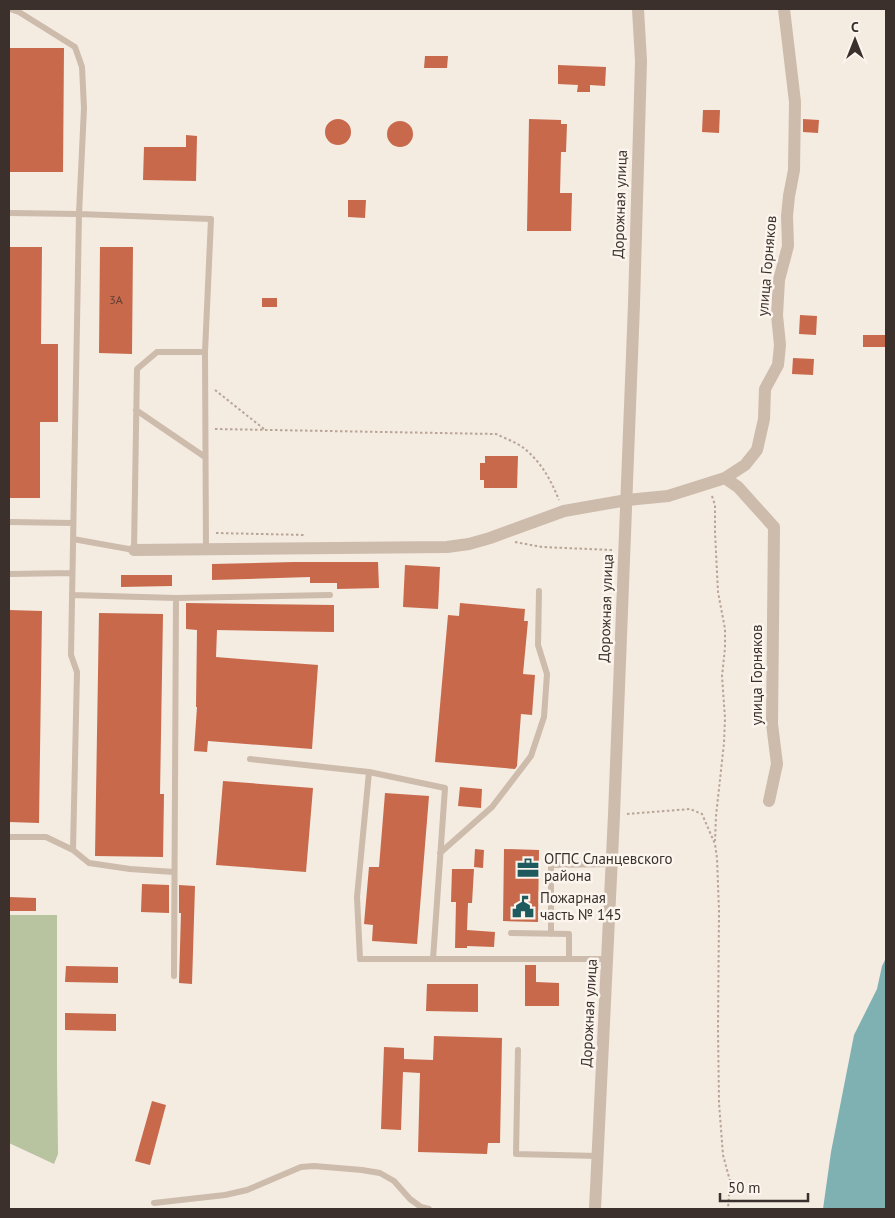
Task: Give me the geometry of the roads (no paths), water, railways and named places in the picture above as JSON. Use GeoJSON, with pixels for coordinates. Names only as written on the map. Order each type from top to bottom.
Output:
{"type":"FeatureCollection","features":[{"type":"Feature","properties":{"kind":"street","name":"Дорожная улица"},"geometry":{"type":"LineString","coordinates":[[595,1209],[608,960],[627,500],[641,61],[638,9]]}},
{"type":"Feature","properties":{"kind":"street","name":"улица Горняков"},"geometry":{"type":"LineString","coordinates":[[134,550],[447,547],[483,540],[564,511],[627,500],[668,496],[725,478],[745,465],[757,450],[764,419],[765,389],[778,365],[780,345],[777,315],[779,280],[788,246],[789,196],[794,170],[794,102],[784,9]]}},
{"type":"Feature","properties":{"kind":"street","name":"улица Горняков"},"geometry":{"type":"LineString","coordinates":[[725,478],[738,487],[774,527],[772,724],[778,764],[769,801]]}},
{"type":"Feature","properties":{"kind":"lane"},"geometry":{"type":"LineString","coordinates":[[10,9],[19,12],[74,47],[82,67],[84,108],[79,214],[71,655],[78,672],[73,850]]}},
{"type":"Feature","properties":{"kind":"lane"},"geometry":{"type":"LineString","coordinates":[[9,213],[211,219],[205,352],[206,550]]}},
{"type":"Feature","properties":{"kind":"lane"},"geometry":{"type":"LineString","coordinates":[[73,539],[134,550],[137,369],[157,352],[205,352]]}},
{"type":"Feature","properties":{"kind":"lane"},"geometry":{"type":"LineString","coordinates":[[136,410],[205,457]]}},
{"type":"Feature","properties":{"kind":"lane"},"geometry":{"type":"LineString","coordinates":[[9,522],[73,523]]}},
{"type":"Feature","properties":{"kind":"lane"},"geometry":{"type":"LineString","coordinates":[[9,574],[72,573]]}},
{"type":"Feature","properties":{"kind":"lane"},"geometry":{"type":"LineString","coordinates":[[440,853],[492,807],[531,756],[544,717],[547,674],[538,645],[539,591]]}},
{"type":"Feature","properties":{"kind":"lane"},"geometry":{"type":"LineString","coordinates":[[72,595],[176,598],[330,595]]}},
{"type":"Feature","properties":{"kind":"lane"},"geometry":{"type":"LineString","coordinates":[[174,976],[176,598]]}},
{"type":"Feature","properties":{"kind":"lane"},"geometry":{"type":"LineString","coordinates":[[250,759],[369,772],[445,788],[433,959]]}},
{"type":"Feature","properties":{"kind":"lane"},"geometry":{"type":"LineString","coordinates":[[369,772],[357,896],[360,959],[608,960]]}},
{"type":"Feature","properties":{"kind":"lane"},"geometry":{"type":"LineString","coordinates":[[9,837],[46,838],[73,850],[89,863],[130,869],[174,872]]}},
{"type":"Feature","properties":{"kind":"lane"},"geometry":{"type":"LineString","coordinates":[[552,934],[551,865],[612,864]]}},
{"type":"Feature","properties":{"kind":"lane"},"geometry":{"type":"LineString","coordinates":[[511,933],[569,934],[569,959]]}},
{"type":"Feature","properties":{"kind":"lane"},"geometry":{"type":"LineString","coordinates":[[518,1050],[516,1154],[598,1156]]}},
{"type":"Feature","properties":{"kind":"lane"},"geometry":{"type":"LineString","coordinates":[[154,1204],[225,1195],[254,1187],[302,1167],[314,1166],[380,1173],[394,1181],[410,1199],[421,1207],[429,1209]]}},
{"type":"Feature","properties":{"kind":"water"},"geometry":{"type":"Polygon","coordinates":[[[886,958],[886,1209],[823,1209],[831,1152],[854,1035],[877,989],[882,966],[886,958]]]}},
{"type":"Feature","properties":{"kind":"place","name":"ОГПС Сланцевского района"},"geometry":{"type":"Point","coordinates":[528,868]}},
{"type":"Feature","properties":{"kind":"place","name":"Пожарная часть № 145"},"geometry":{"type":"Point","coordinates":[523,907]}}]}
